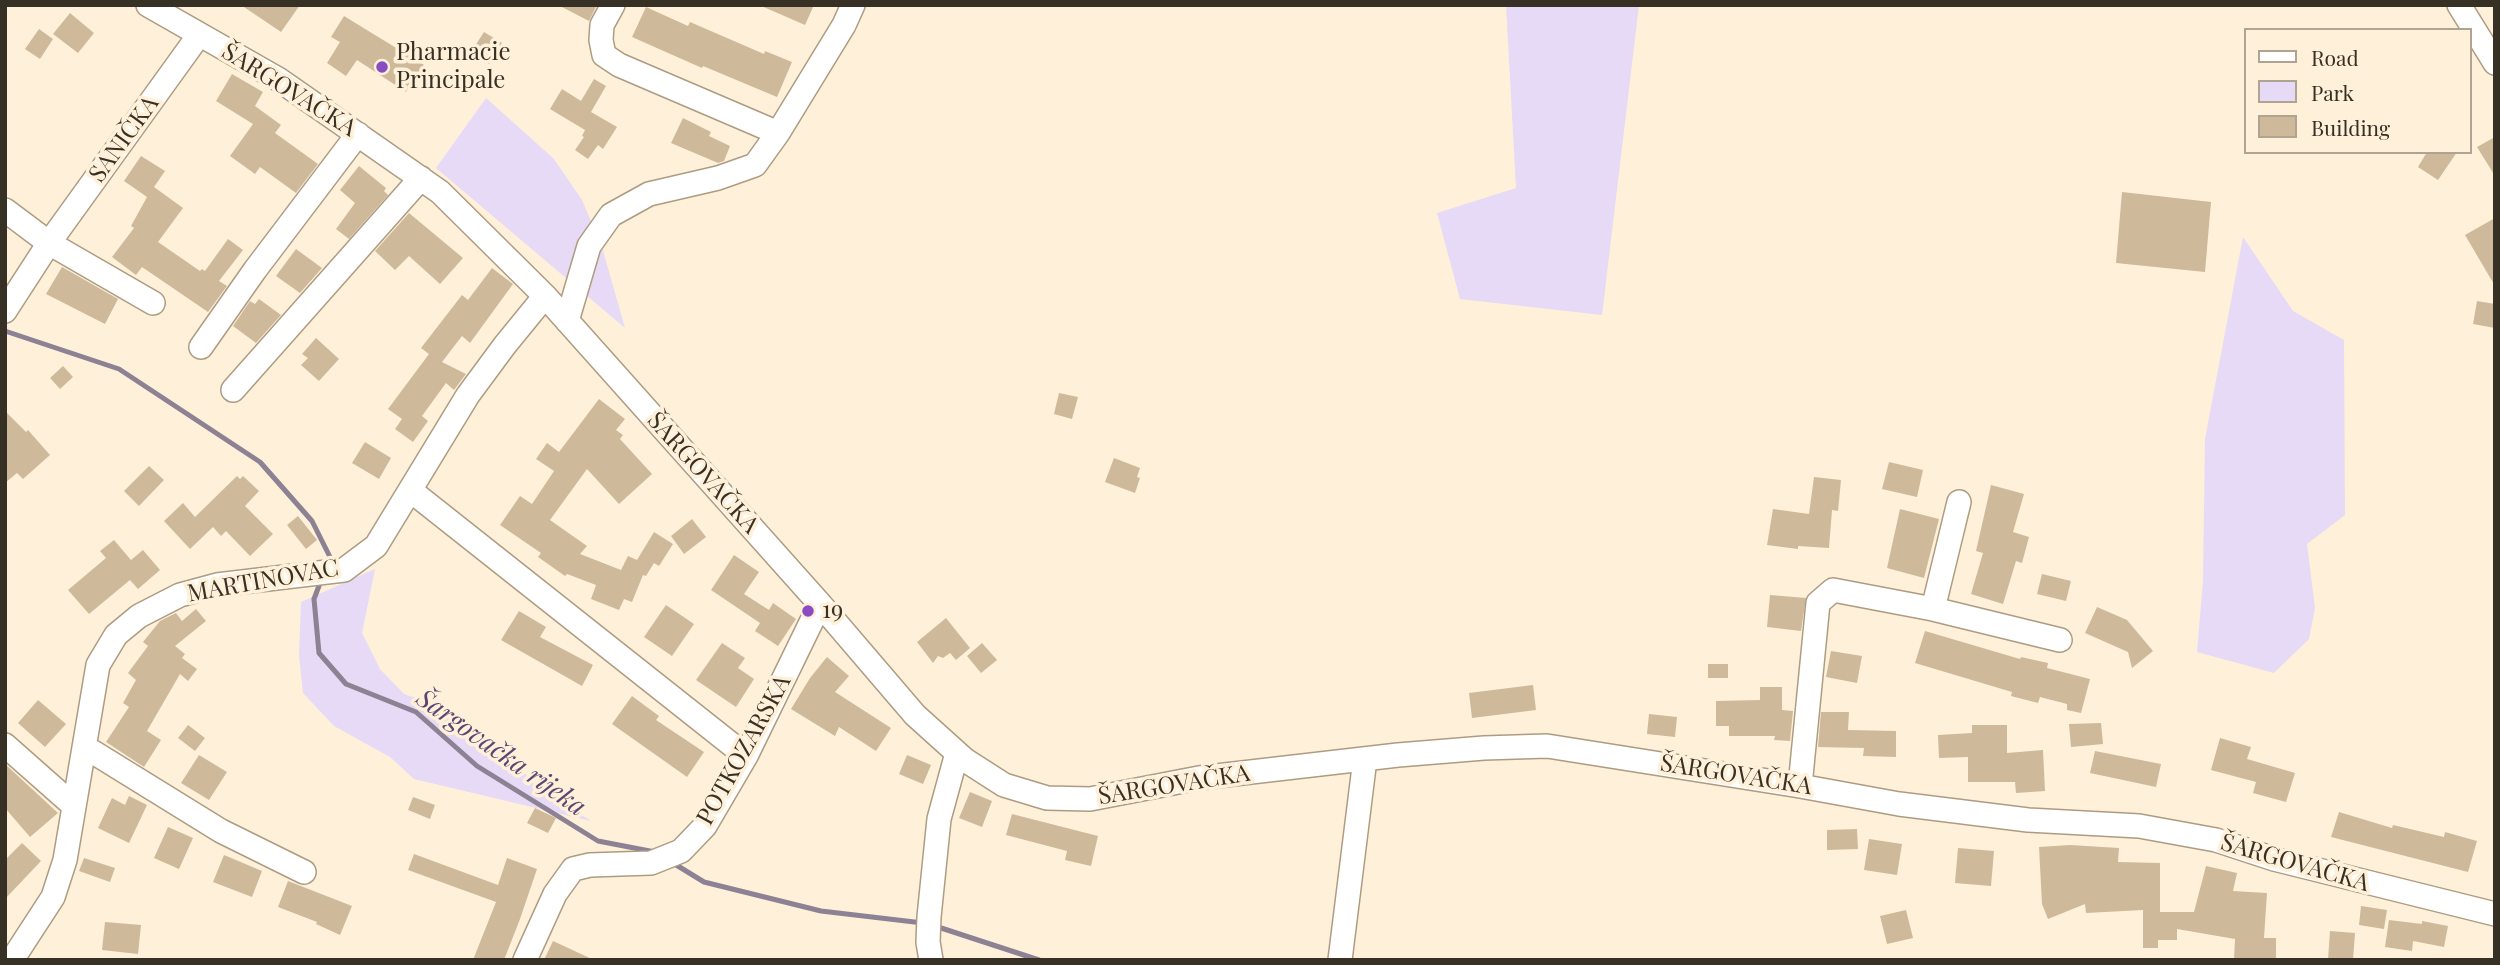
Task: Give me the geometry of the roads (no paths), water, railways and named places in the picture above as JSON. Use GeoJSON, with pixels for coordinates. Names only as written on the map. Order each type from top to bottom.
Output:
{"type":"FeatureCollection","features":[{"type":"Feature","properties":{"kind":"street","name":"ŠARGOVAČKA"},"geometry":{"type":"LineString","coordinates":[[148,5],[278,79],[440,192],[545,296],[820,604],[915,715],[965,760],[1004,785],[1047,798],[1090,799],[1199,778],[1484,748],[1547,746],[1899,804],[2028,820],[2139,826],[2216,840],[2325,873],[2495,914]]}},
{"type":"Feature","properties":{"kind":"street"},"geometry":{"type":"LineString","coordinates":[[613,5],[602,25],[604,55],[619,65],[778,133]]}},
{"type":"Feature","properties":{"kind":"street"},"geometry":{"type":"LineString","coordinates":[[567,321],[589,246],[611,215],[649,194],[755,165],[778,133],[844,25],[853,5]]}},
{"type":"Feature","properties":{"kind":"street"},"geometry":{"type":"LineString","coordinates":[[2459,5],[2495,63]]}},
{"type":"Feature","properties":{"kind":"street","name":"SANIČKA"},"geometry":{"type":"LineString","coordinates":[[6,309],[49,243],[199,35]]}},
{"type":"Feature","properties":{"kind":"street"},"geometry":{"type":"LineString","coordinates":[[201,347],[255,270],[358,134]]}},
{"type":"Feature","properties":{"kind":"street"},"geometry":{"type":"LineString","coordinates":[[233,390],[421,178]]}},
{"type":"Feature","properties":{"kind":"street"},"geometry":{"type":"LineString","coordinates":[[5,210],[49,243],[153,303]]}},
{"type":"Feature","properties":{"kind":"street","name":"MARTINOVAC"},"geometry":{"type":"LineString","coordinates":[[12,960],[53,897],[65,860],[98,665],[116,635],[139,616],[180,594],[217,585],[344,570],[376,545],[468,395],[545,296]]}},
{"type":"Feature","properties":{"kind":"street"},"geometry":{"type":"LineString","coordinates":[[410,490],[746,757]]}},
{"type":"Feature","properties":{"kind":"street"},"geometry":{"type":"LineString","coordinates":[[1933,609],[1959,502]]}},
{"type":"Feature","properties":{"kind":"street"},"geometry":{"type":"LineString","coordinates":[[1800,786],[1818,603],[1833,590],[1933,609],[2060,640]]}},
{"type":"Feature","properties":{"kind":"street","name":"POTKOZARSKA"},"geometry":{"type":"LineString","coordinates":[[525,960],[555,894],[573,869],[590,865],[651,863],[681,851],[705,826],[746,757],[820,604]]}},
{"type":"Feature","properties":{"kind":"street"},"geometry":{"type":"LineString","coordinates":[[5,745],[74,806]]}},
{"type":"Feature","properties":{"kind":"street"},"geometry":{"type":"LineString","coordinates":[[85,747],[221,831],[304,872]]}},
{"type":"Feature","properties":{"kind":"street"},"geometry":{"type":"LineString","coordinates":[[929,951],[929,917],[939,819],[957,752]]}},
{"type":"Feature","properties":{"kind":"street"},"geometry":{"type":"LineString","coordinates":[[1339,960],[1365,759]]}},
{"type":"Feature","properties":{"kind":"waterway","name":"Šargovačka rijeka"},"geometry":{"type":"LineString","coordinates":[[5,331],[119,369],[260,462],[312,521],[330,557],[327,565]]}},
{"type":"Feature","properties":{"kind":"waterway","name":"Šargovačka rijeka"},"geometry":{"type":"LineString","coordinates":[[322,578],[314,599],[319,653],[346,684],[416,712],[477,766],[598,841],[655,852]]}},
{"type":"Feature","properties":{"kind":"waterway","name":"Šargovačka rijeka"},"geometry":{"type":"LineString","coordinates":[[673,863],[704,882],[821,911],[923,923]]}},
{"type":"Feature","properties":{"kind":"waterway","name":"Šargovačka rijeka"},"geometry":{"type":"LineString","coordinates":[[935,926],[1039,960]]}},
{"type":"Feature","properties":{"kind":"place","name":"Pharmacie Principale"},"geometry":{"type":"Point","coordinates":[382,67]}},
{"type":"Feature","properties":{"kind":"place","name":"19"},"geometry":{"type":"Point","coordinates":[808,611]}}]}
